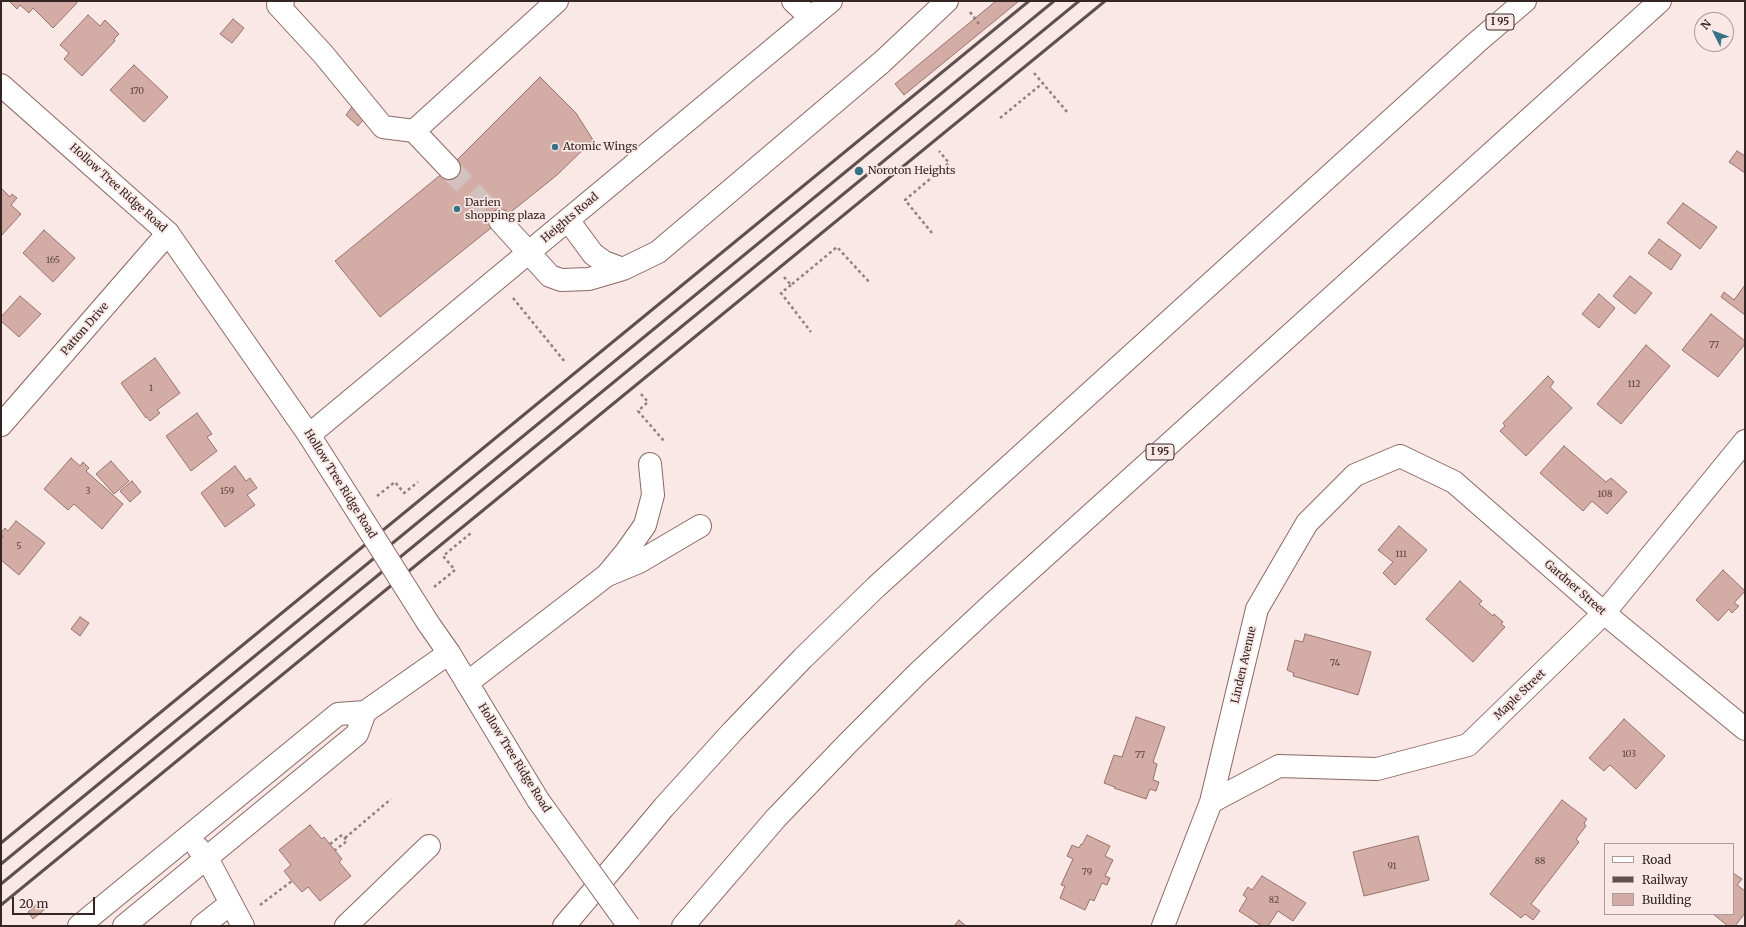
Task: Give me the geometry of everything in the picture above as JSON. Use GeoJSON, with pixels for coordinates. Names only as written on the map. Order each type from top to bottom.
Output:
{"type":"FeatureCollection","features":[{"type":"Feature","properties":{"kind":"main road"},"geometry":{"type":"LineString","coordinates":[[283,1],[278,5],[323,54],[383,127],[414,131],[450,168]]}},
{"type":"Feature","properties":{"kind":"main road"},"geometry":{"type":"LineString","coordinates":[[414,131],[557,1]]}},
{"type":"Feature","properties":{"kind":"main road"},"geometry":{"type":"LineString","coordinates":[[794,1],[811,18]]}},
{"type":"Feature","properties":{"kind":"main road","name":"Heights Road"},"geometry":{"type":"LineString","coordinates":[[309,435],[831,1]]}},
{"type":"Feature","properties":{"kind":"main road"},"geometry":{"type":"LineString","coordinates":[[500,221],[550,276],[561,280],[589,279],[623,269],[658,252],[882,62],[947,1]]}},
{"type":"Feature","properties":{"kind":"main road"},"geometry":{"type":"LineString","coordinates":[[1476,43],[1517,1]]}},
{"type":"Feature","properties":{"kind":"main road","name":"I 95"},"geometry":{"type":"LineString","coordinates":[[564,926],[664,807],[732,732],[803,658],[876,587],[1524,1]]}},
{"type":"Feature","properties":{"kind":"main road","name":"I 95"},"geometry":{"type":"LineString","coordinates":[[683,926],[776,818],[847,744],[924,668],[993,603],[1660,1]]}},
{"type":"Feature","properties":{"kind":"main road","name":"Hollow Tree Ridge Road"},"geometry":{"type":"LineString","coordinates":[[1,85],[168,233],[309,435],[428,623],[449,653],[538,800],[629,926]]}},
{"type":"Feature","properties":{"kind":"main road"},"geometry":{"type":"LineString","coordinates":[[568,220],[593,254],[604,262],[623,269]]}},
{"type":"Feature","properties":{"kind":"main road","name":"Patton Drive"},"geometry":{"type":"LineString","coordinates":[[1,425],[168,233]]}},
{"type":"Feature","properties":{"kind":"main road","name":"Maple Street"},"geometry":{"type":"LineString","coordinates":[[1211,802],[1279,766],[1377,769],[1468,745],[1604,613],[1745,441]]}},
{"type":"Feature","properties":{"kind":"main road","name":"Gardner Street"},"geometry":{"type":"LineString","coordinates":[[1400,456],[1454,482],[1604,613],[1745,729]]}},
{"type":"Feature","properties":{"kind":"main road","name":"Linden Avenue"},"geometry":{"type":"LineString","coordinates":[[1163,926],[1211,802],[1258,609],[1307,523],[1355,474],[1400,456]]}},
{"type":"Feature","properties":{"kind":"main road"},"geometry":{"type":"LineString","coordinates":[[467,683],[607,575],[626,552],[645,525],[653,495],[650,464]]}},
{"type":"Feature","properties":{"kind":"main road"},"geometry":{"type":"LineString","coordinates":[[607,575],[639,562],[700,526]]}},
{"type":"Feature","properties":{"kind":"main road"},"geometry":{"type":"LineString","coordinates":[[79,926],[338,714],[365,712],[449,653]]}},
{"type":"Feature","properties":{"kind":"main road"},"geometry":{"type":"LineString","coordinates":[[124,926],[357,734],[365,712]]}},
{"type":"Feature","properties":{"kind":"main road"},"geometry":{"type":"LineString","coordinates":[[188,836],[207,858],[237,917],[202,926]]}},
{"type":"Feature","properties":{"kind":"main road"},"geometry":{"type":"LineString","coordinates":[[346,926],[428,846]]}},
{"type":"Feature","properties":{"kind":"path"},"geometry":{"type":"LineString","coordinates":[[971,14],[979,24]]}},
{"type":"Feature","properties":{"kind":"path"},"geometry":{"type":"LineString","coordinates":[[1034,73],[1068,113]]}},
{"type":"Feature","properties":{"kind":"path"},"geometry":{"type":"LineString","coordinates":[[1000,118],[1043,83]]}},
{"type":"Feature","properties":{"kind":"path"},"geometry":{"type":"LineString","coordinates":[[932,233],[905,200],[950,163],[939,151]]}},
{"type":"Feature","properties":{"kind":"path"},"geometry":{"type":"LineString","coordinates":[[811,332],[780,293],[837,248],[870,283]]}},
{"type":"Feature","properties":{"kind":"path"},"geometry":{"type":"LineString","coordinates":[[784,277],[791,285]]}},
{"type":"Feature","properties":{"kind":"path"},"geometry":{"type":"LineString","coordinates":[[497,279],[565,362]]}},
{"type":"Feature","properties":{"kind":"path"},"geometry":{"type":"LineString","coordinates":[[641,394],[648,402],[638,411],[665,443]]}},
{"type":"Feature","properties":{"kind":"path"},"geometry":{"type":"LineString","coordinates":[[376,497],[395,482],[404,493],[418,482]]}},
{"type":"Feature","properties":{"kind":"path"},"geometry":{"type":"LineString","coordinates":[[437,584],[455,570],[443,556],[470,533]]}},
{"type":"Feature","properties":{"kind":"path"},"geometry":{"type":"LineString","coordinates":[[345,838],[391,799]]}},
{"type":"Feature","properties":{"kind":"path"},"geometry":{"type":"LineString","coordinates":[[330,844],[342,835],[345,838]]}},
{"type":"Feature","properties":{"kind":"path"},"geometry":{"type":"LineString","coordinates":[[335,850],[347,841],[345,838]]}},
{"type":"Feature","properties":{"kind":"path"},"geometry":{"type":"LineString","coordinates":[[237,917],[292,881]]}},
{"type":"Feature","properties":{"kind":"building"},"geometry":{"type":"Polygon","coordinates":[[[75,1],[77,3],[53,28],[33,8],[29,13],[20,5],[17,9],[10,2],[75,1]]]}},
{"type":"Feature","properties":{"kind":"building"},"geometry":{"type":"Polygon","coordinates":[[[996,1],[1019,1],[904,95],[895,84],[996,1]]]}},
{"type":"Feature","properties":{"kind":"building"},"geometry":{"type":"Polygon","coordinates":[[[88,15],[100,26],[105,20],[119,34],[114,39],[115,41],[82,76],[64,59],[69,53],[60,45],[88,15]]]}},
{"type":"Feature","properties":{"kind":"building"},"geometry":{"type":"Polygon","coordinates":[[[233,19],[244,28],[232,43],[220,34],[233,19]]]}},
{"type":"Feature","properties":{"kind":"building"},"geometry":{"type":"Polygon","coordinates":[[[134,65],[168,97],[144,122],[110,90],[134,65]]]}},
{"type":"Feature","properties":{"kind":"building","name":"Darien shopping plaza"},"geometry":{"type":"Polygon","coordinates":[[[540,77],[576,113],[593,140],[557,175],[380,317],[335,261],[449,168],[540,77]]]}},
{"type":"Feature","properties":{"kind":"building"},"geometry":{"type":"Polygon","coordinates":[[[352,107],[364,119],[358,126],[346,115],[352,107]]]}},
{"type":"Feature","properties":{"kind":"building"},"geometry":{"type":"Polygon","coordinates":[[[1737,151],[1745,156],[1745,173],[1729,162],[1737,151]]]}},
{"type":"Feature","properties":{"kind":"building"},"geometry":{"type":"Polygon","coordinates":[[[1,188],[10,197],[12,194],[17,198],[11,205],[21,214],[1,236],[1,188]]]}},
{"type":"Feature","properties":{"kind":"building"},"geometry":{"type":"Polygon","coordinates":[[[1683,203],[1717,227],[1700,249],[1667,223],[1683,203]]]}},
{"type":"Feature","properties":{"kind":"building"},"geometry":{"type":"Polygon","coordinates":[[[44,230],[75,258],[53,282],[23,253],[44,230]]]}},
{"type":"Feature","properties":{"kind":"building"},"geometry":{"type":"Polygon","coordinates":[[[1659,239],[1681,255],[1671,270],[1648,253],[1659,239]]]}},
{"type":"Feature","properties":{"kind":"building"},"geometry":{"type":"Polygon","coordinates":[[[1630,276],[1652,293],[1635,314],[1613,296],[1630,276]]]}},
{"type":"Feature","properties":{"kind":"building"},"geometry":{"type":"Polygon","coordinates":[[[1745,285],[1745,315],[1721,297],[1724,292],[1734,300],[1745,285]]]}},
{"type":"Feature","properties":{"kind":"building"},"geometry":{"type":"Polygon","coordinates":[[[1599,294],[1615,308],[1599,328],[1582,314],[1599,294]]]}},
{"type":"Feature","properties":{"kind":"building"},"geometry":{"type":"Polygon","coordinates":[[[20,296],[41,314],[19,337],[1,321],[1,317],[20,296]]]}},
{"type":"Feature","properties":{"kind":"building"},"geometry":{"type":"Polygon","coordinates":[[[1711,314],[1745,341],[1745,344],[1718,377],[1682,350],[1711,314]]]}},
{"type":"Feature","properties":{"kind":"building"},"geometry":{"type":"Polygon","coordinates":[[[1646,345],[1670,366],[1621,424],[1597,404],[1646,345]]]}},
{"type":"Feature","properties":{"kind":"building"},"geometry":{"type":"Polygon","coordinates":[[[155,358],[180,393],[157,410],[160,413],[150,421],[147,417],[146,418],[121,383],[155,358]]]}},
{"type":"Feature","properties":{"kind":"building"},"geometry":{"type":"Polygon","coordinates":[[[1548,376],[1554,382],[1550,387],[1572,408],[1526,456],[1500,431],[1505,426],[1503,423],[1548,376]]]}},
{"type":"Feature","properties":{"kind":"building"},"geometry":{"type":"Polygon","coordinates":[[[197,413],[212,434],[207,437],[217,451],[191,471],[166,436],[197,413]]]}},
{"type":"Feature","properties":{"kind":"building"},"geometry":{"type":"Polygon","coordinates":[[[1564,446],[1606,482],[1611,478],[1627,492],[1607,514],[1592,501],[1583,511],[1540,473],[1564,446]]]}},
{"type":"Feature","properties":{"kind":"building"},"geometry":{"type":"Polygon","coordinates":[[[71,458],[80,466],[83,462],[89,468],[86,471],[123,504],[102,529],[74,504],[68,510],[44,489],[71,458]]]}},
{"type":"Feature","properties":{"kind":"building"},"geometry":{"type":"Polygon","coordinates":[[[111,461],[129,481],[114,494],[96,474],[111,461]]]}},
{"type":"Feature","properties":{"kind":"building"},"geometry":{"type":"Polygon","coordinates":[[[235,466],[246,481],[250,478],[257,488],[247,495],[255,505],[225,527],[201,493],[235,466]]]}},
{"type":"Feature","properties":{"kind":"building"},"geometry":{"type":"Polygon","coordinates":[[[132,481],[141,492],[130,502],[120,491],[132,481]]]}},
{"type":"Feature","properties":{"kind":"building"},"geometry":{"type":"Polygon","coordinates":[[[16,521],[45,543],[19,575],[1,560],[1,539],[3,537],[1,533],[5,528],[8,531],[16,521]]]}},
{"type":"Feature","properties":{"kind":"building"},"geometry":{"type":"Polygon","coordinates":[[[1399,526],[1427,550],[1395,585],[1383,573],[1393,562],[1378,550],[1399,526]]]}},
{"type":"Feature","properties":{"kind":"building"},"geometry":{"type":"Polygon","coordinates":[[[1723,570],[1745,591],[1734,603],[1739,606],[1732,613],[1729,609],[1718,621],[1696,600],[1723,570]]]}},
{"type":"Feature","properties":{"kind":"building"},"geometry":{"type":"Polygon","coordinates":[[[1460,581],[1482,601],[1479,604],[1493,616],[1494,614],[1503,622],[1501,624],[1505,627],[1473,662],[1426,619],[1460,581]]]}},
{"type":"Feature","properties":{"kind":"building"},"geometry":{"type":"Polygon","coordinates":[[[80,617],[89,623],[80,636],[71,629],[80,617]]]}},
{"type":"Feature","properties":{"kind":"building"},"geometry":{"type":"Polygon","coordinates":[[[1305,634],[1371,652],[1358,695],[1293,676],[1294,673],[1287,670],[1295,640],[1303,642],[1305,634]]]}},
{"type":"Feature","properties":{"kind":"building"},"geometry":{"type":"Polygon","coordinates":[[[1136,717],[1165,727],[1153,762],[1157,764],[1153,780],[1159,782],[1156,791],[1150,789],[1146,799],[1104,783],[1114,755],[1122,757],[1136,717]]]}},
{"type":"Feature","properties":{"kind":"building"},"geometry":{"type":"Polygon","coordinates":[[[1624,719],[1665,756],[1636,789],[1610,765],[1604,771],[1589,758],[1624,719]]]}},
{"type":"Feature","properties":{"kind":"building"},"geometry":{"type":"Polygon","coordinates":[[[1562,800],[1587,819],[1584,823],[1586,826],[1576,839],[1579,842],[1531,904],[1540,911],[1533,920],[1525,914],[1521,918],[1490,894],[1562,800]]]}},
{"type":"Feature","properties":{"kind":"building"},"geometry":{"type":"Polygon","coordinates":[[[310,825],[322,839],[324,837],[342,859],[339,862],[351,876],[320,901],[308,887],[302,892],[292,881],[284,871],[291,865],[279,850],[310,825]]]}},
{"type":"Feature","properties":{"kind":"building"},"geometry":{"type":"Polygon","coordinates":[[[1087,835],[1110,846],[1105,856],[1113,860],[1105,876],[1110,878],[1107,885],[1102,883],[1094,901],[1090,899],[1085,910],[1060,898],[1065,886],[1061,885],[1073,859],[1067,856],[1072,845],[1079,848],[1087,835]]]}},
{"type":"Feature","properties":{"kind":"building"},"geometry":{"type":"Polygon","coordinates":[[[1418,836],[1429,880],[1364,896],[1353,852],[1418,836]]]}},
{"type":"Feature","properties":{"kind":"building"},"geometry":{"type":"Polygon","coordinates":[[[1734,874],[1742,879],[1737,885],[1745,891],[1745,913],[1735,926],[1728,926],[1714,915],[1734,915],[1734,874]]]}},
{"type":"Feature","properties":{"kind":"building"},"geometry":{"type":"Polygon","coordinates":[[[1262,876],[1306,903],[1293,921],[1278,911],[1268,926],[1262,926],[1239,911],[1247,898],[1243,895],[1248,887],[1252,890],[1262,876]]]}},
{"type":"Feature","properties":{"kind":"building"},"geometry":{"type":"Polygon","coordinates":[[[40,902],[45,909],[33,919],[28,912],[40,902]]]}},
{"type":"Feature","properties":{"kind":"building"},"geometry":{"type":"Polygon","coordinates":[[[959,920],[966,926],[954,926],[959,920]]]}},
{"type":"Feature","properties":{"kind":"tunnel"},"geometry":{"type":"LineString","coordinates":[[449,168],[500,221]]}},
{"type":"Feature","properties":{"kind":"railway"},"geometry":{"type":"LineString","coordinates":[[1,843],[1029,1]]}},
{"type":"Feature","properties":{"kind":"railway"},"geometry":{"type":"LineString","coordinates":[[1,864],[1054,1]]}},
{"type":"Feature","properties":{"kind":"railway"},"geometry":{"type":"LineString","coordinates":[[1,884],[1079,1]]}},
{"type":"Feature","properties":{"kind":"railway"},"geometry":{"type":"LineString","coordinates":[[1,905],[1105,1]]}},
{"type":"Feature","properties":{"kind":"place","name":"Atomic Wings"},"geometry":{"type":"Point","coordinates":[555,147]}},
{"type":"Feature","properties":{"kind":"place","name":"Noroton Heights"},"geometry":{"type":"Point","coordinates":[859,171]}},
{"type":"Feature","properties":{"kind":"place","name":"Darien shopping plaza"},"geometry":{"type":"Point","coordinates":[457,209]}}]}
